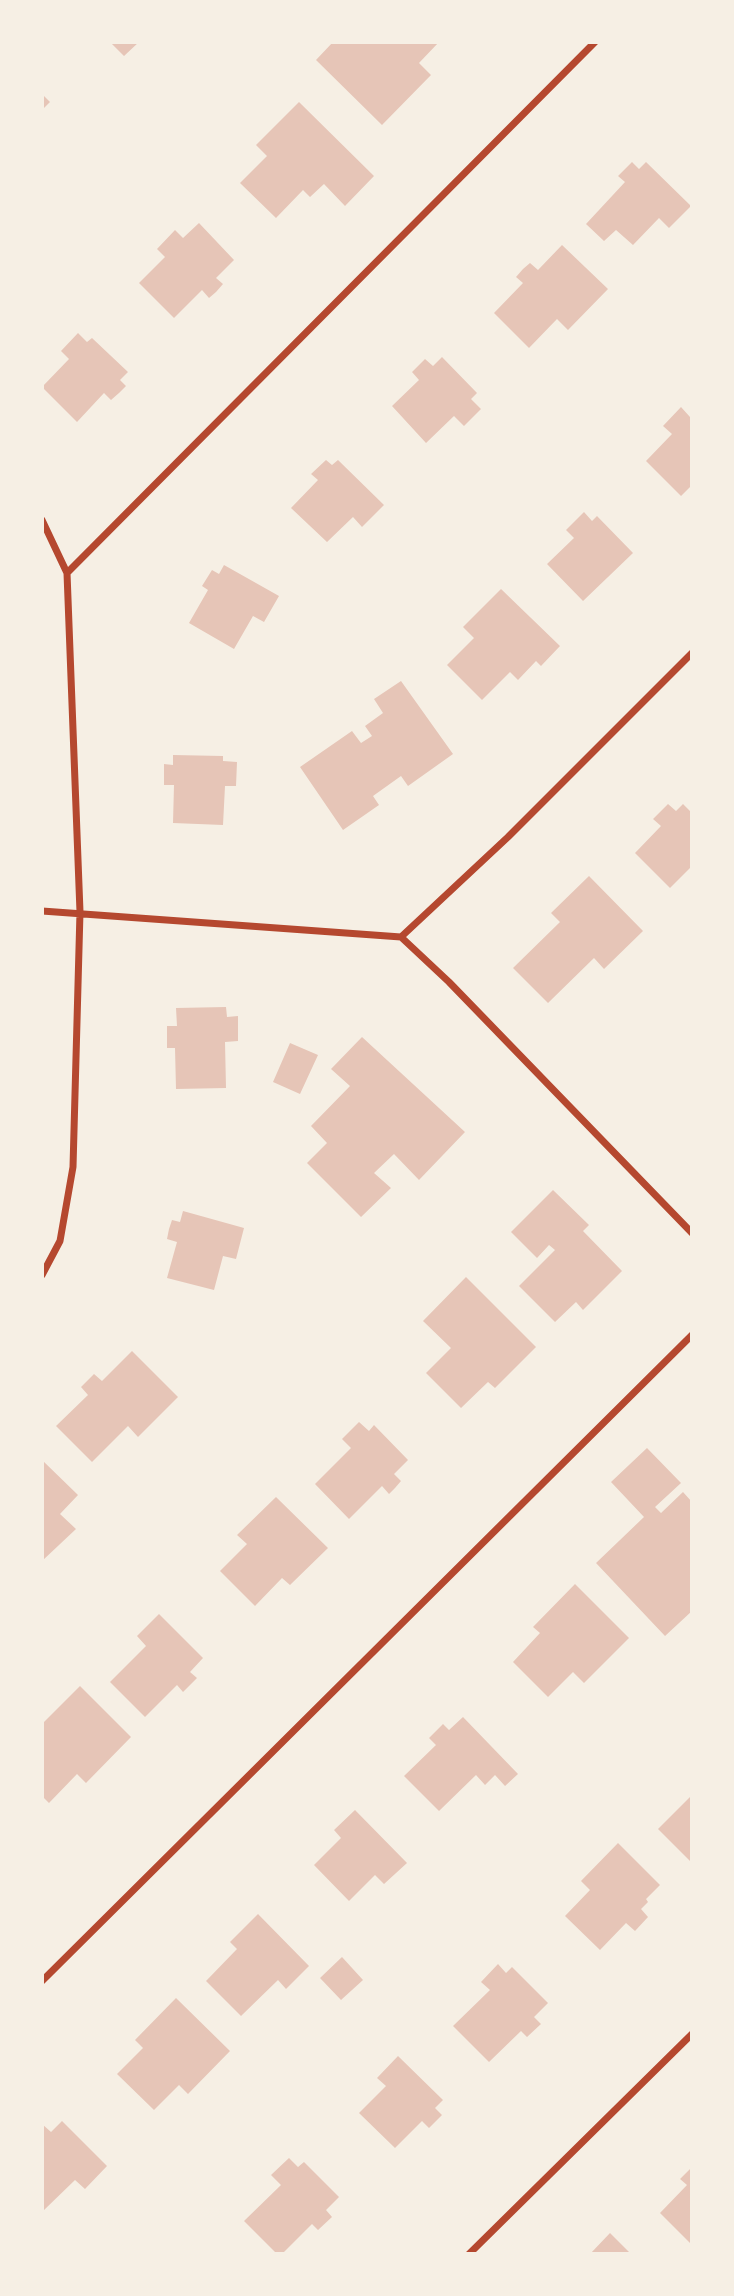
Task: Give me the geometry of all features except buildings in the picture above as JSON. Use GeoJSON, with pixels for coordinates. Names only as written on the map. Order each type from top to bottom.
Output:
{"type":"FeatureCollection","features":[{"type":"Feature","properties":{"kind":"street"},"geometry":{"type":"LineString","coordinates":[[67,573],[594,42]]}},
{"type":"Feature","properties":{"kind":"street"},"geometry":{"type":"LineString","coordinates":[[42,520],[67,573],[80,912],[73,1167],[60,1241],[42,1275]]}},
{"type":"Feature","properties":{"kind":"street"},"geometry":{"type":"LineString","coordinates":[[401,936],[509,837],[692,653]]}},
{"type":"Feature","properties":{"kind":"street"},"geometry":{"type":"LineString","coordinates":[[42,911],[401,936],[692,1233]]}},
{"type":"Feature","properties":{"kind":"street"},"geometry":{"type":"LineString","coordinates":[[42,1981],[692,1335]]}},
{"type":"Feature","properties":{"kind":"street"},"geometry":{"type":"LineString","coordinates":[[469,2254],[692,2034]]}}]}
